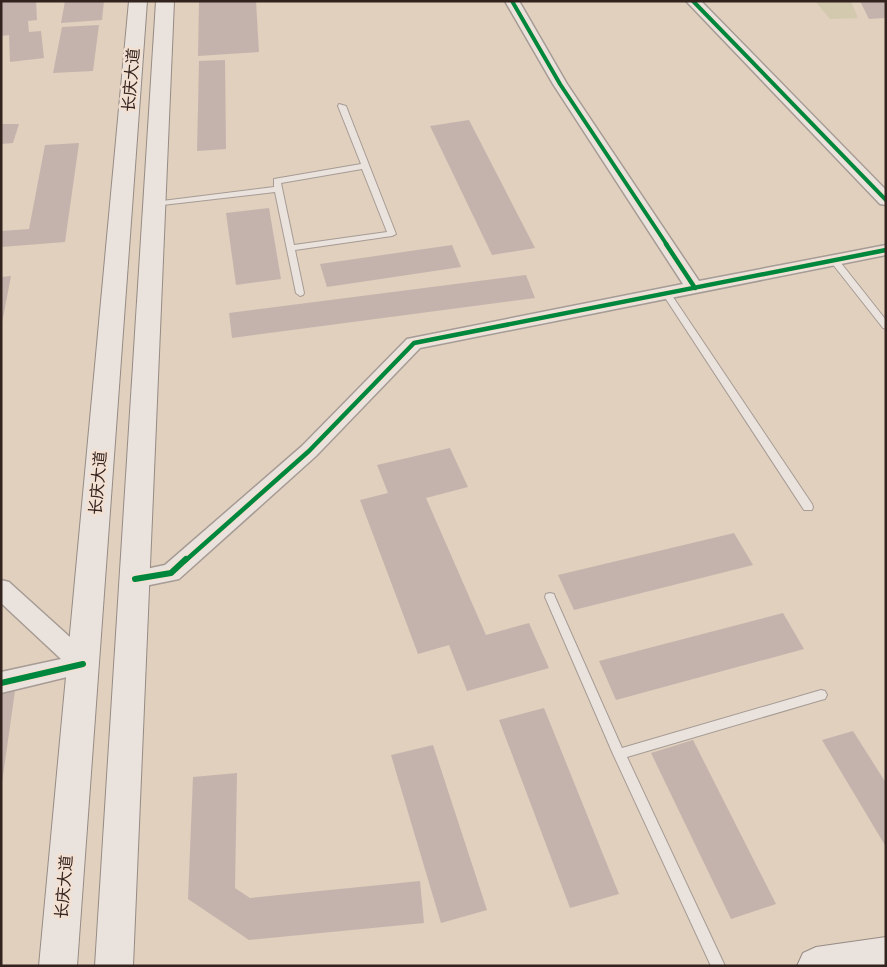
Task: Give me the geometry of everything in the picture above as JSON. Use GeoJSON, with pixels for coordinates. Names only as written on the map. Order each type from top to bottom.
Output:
{"type":"FeatureCollection","features":[{"type":"Feature","properties":{"kind":"main road","name":"长庆大道"},"geometry":{"type":"LineString","coordinates":[[58,966],[138,1]]}},
{"type":"Feature","properties":{"kind":"main road","name":"长庆大道"},"geometry":{"type":"LineString","coordinates":[[114,966],[165,1]]}},
{"type":"Feature","properties":{"kind":"main road"},"geometry":{"type":"LineString","coordinates":[[816,966],[886,956]]}},
{"type":"Feature","properties":{"kind":"street"},"geometry":{"type":"LineString","coordinates":[[512,1],[560,84],[695,288]]}},
{"type":"Feature","properties":{"kind":"street"},"geometry":{"type":"LineString","coordinates":[[693,1],[886,200]]}},
{"type":"Feature","properties":{"kind":"street"},"geometry":{"type":"LineString","coordinates":[[135,579],[171,574],[309,451],[414,343],[886,250]]}},
{"type":"Feature","properties":{"kind":"street"},"geometry":{"type":"LineString","coordinates":[[1,589],[83,664]]}},
{"type":"Feature","properties":{"kind":"street"},"geometry":{"type":"LineString","coordinates":[[1,683],[83,664]]}},
{"type":"Feature","properties":{"kind":"lane"},"geometry":{"type":"LineString","coordinates":[[291,248],[392,234],[342,106]]}},
{"type":"Feature","properties":{"kind":"lane"},"geometry":{"type":"LineString","coordinates":[[300,293],[277,181],[366,166]]}},
{"type":"Feature","properties":{"kind":"lane"},"geometry":{"type":"LineString","coordinates":[[154,204],[278,189]]}},
{"type":"Feature","properties":{"kind":"lane"},"geometry":{"type":"LineString","coordinates":[[834,260],[886,326]]}},
{"type":"Feature","properties":{"kind":"lane"},"geometry":{"type":"LineString","coordinates":[[666,293],[808,507]]}},
{"type":"Feature","properties":{"kind":"lane"},"geometry":{"type":"LineString","coordinates":[[550,597],[619,754],[718,966]]}},
{"type":"Feature","properties":{"kind":"lane"},"geometry":{"type":"LineString","coordinates":[[619,754],[821,694]]}},
{"type":"Feature","properties":{"kind":"shaded area"},"geometry":{"type":"Polygon","coordinates":[[[1,1],[886,1],[886,966],[1,966],[1,1]]]}},
{"type":"Feature","properties":{"kind":"shaded area"},"geometry":{"type":"Polygon","coordinates":[[[815,1],[851,1],[858,18],[830,19],[815,1]]]}},
{"type":"Feature","properties":{"kind":"building"},"geometry":{"type":"Polygon","coordinates":[[[1,1],[36,1],[37,20],[28,21],[29,32],[41,31],[44,58],[10,62],[9,35],[1,36],[1,1]]]}},
{"type":"Feature","properties":{"kind":"building"},"geometry":{"type":"Polygon","coordinates":[[[65,1],[104,1],[102,20],[61,23],[65,1]]]}},
{"type":"Feature","properties":{"kind":"building"},"geometry":{"type":"Polygon","coordinates":[[[199,1],[256,1],[259,52],[198,56],[199,1]]]}},
{"type":"Feature","properties":{"kind":"building"},"geometry":{"type":"Polygon","coordinates":[[[860,1],[886,1],[886,18],[869,19],[860,1]]]}},
{"type":"Feature","properties":{"kind":"building"},"geometry":{"type":"Polygon","coordinates":[[[99,25],[93,71],[53,73],[62,27],[99,25]]]}},
{"type":"Feature","properties":{"kind":"building"},"geometry":{"type":"Polygon","coordinates":[[[225,60],[226,149],[197,151],[199,61],[225,60]]]}},
{"type":"Feature","properties":{"kind":"building"},"geometry":{"type":"Polygon","coordinates":[[[469,120],[535,248],[492,255],[430,126],[469,120]]]}},
{"type":"Feature","properties":{"kind":"building"},"geometry":{"type":"Polygon","coordinates":[[[1,124],[19,124],[13,143],[1,144],[1,124]]]}},
{"type":"Feature","properties":{"kind":"building"},"geometry":{"type":"Polygon","coordinates":[[[79,143],[65,242],[1,247],[1,231],[29,229],[45,145],[79,143]]]}},
{"type":"Feature","properties":{"kind":"building"},"geometry":{"type":"Polygon","coordinates":[[[269,208],[281,279],[236,285],[226,213],[269,208]]]}},
{"type":"Feature","properties":{"kind":"building"},"geometry":{"type":"Polygon","coordinates":[[[452,245],[461,267],[327,287],[320,264],[452,245]]]}},
{"type":"Feature","properties":{"kind":"building"},"geometry":{"type":"Polygon","coordinates":[[[526,275],[535,298],[232,338],[229,313],[526,275]]]}},
{"type":"Feature","properties":{"kind":"building"},"geometry":{"type":"Polygon","coordinates":[[[11,276],[2,323],[1,323],[1,277],[11,276]]]}},
{"type":"Feature","properties":{"kind":"building"},"geometry":{"type":"Polygon","coordinates":[[[450,448],[468,487],[426,498],[486,635],[529,623],[549,668],[467,691],[449,645],[418,654],[360,500],[388,493],[377,465],[450,448]]]}},
{"type":"Feature","properties":{"kind":"building"},"geometry":{"type":"Polygon","coordinates":[[[734,533],[753,565],[574,610],[558,575],[734,533]]]}},
{"type":"Feature","properties":{"kind":"building"},"geometry":{"type":"Polygon","coordinates":[[[783,613],[804,649],[616,700],[599,661],[783,613]]]}},
{"type":"Feature","properties":{"kind":"building"},"geometry":{"type":"Polygon","coordinates":[[[15,691],[2,783],[1,783],[1,692],[15,691]]]}},
{"type":"Feature","properties":{"kind":"building"},"geometry":{"type":"Polygon","coordinates":[[[544,708],[619,894],[570,908],[499,720],[544,708]]]}},
{"type":"Feature","properties":{"kind":"building"},"geometry":{"type":"Polygon","coordinates":[[[853,731],[886,783],[886,847],[822,740],[853,731]]]}},
{"type":"Feature","properties":{"kind":"building"},"geometry":{"type":"Polygon","coordinates":[[[693,740],[776,904],[731,919],[651,753],[693,740]]]}},
{"type":"Feature","properties":{"kind":"building"},"geometry":{"type":"Polygon","coordinates":[[[433,745],[487,910],[441,923],[391,755],[433,745]]]}},
{"type":"Feature","properties":{"kind":"building"},"geometry":{"type":"Polygon","coordinates":[[[237,773],[235,888],[250,898],[420,881],[424,923],[249,940],[188,899],[193,777],[237,773]]]}},
{"type":"Feature","properties":{"kind":"cycle path"},"geometry":{"type":"LineString","coordinates":[[512,1],[560,84],[695,288]]}},
{"type":"Feature","properties":{"kind":"cycle path"},"geometry":{"type":"LineString","coordinates":[[693,1],[886,200]]}},
{"type":"Feature","properties":{"kind":"cycle path"},"geometry":{"type":"LineString","coordinates":[[135,579],[171,573],[309,451],[414,343],[886,250]]}},
{"type":"Feature","properties":{"kind":"cycle path"},"geometry":{"type":"LineString","coordinates":[[1,683],[83,664]]}}]}
